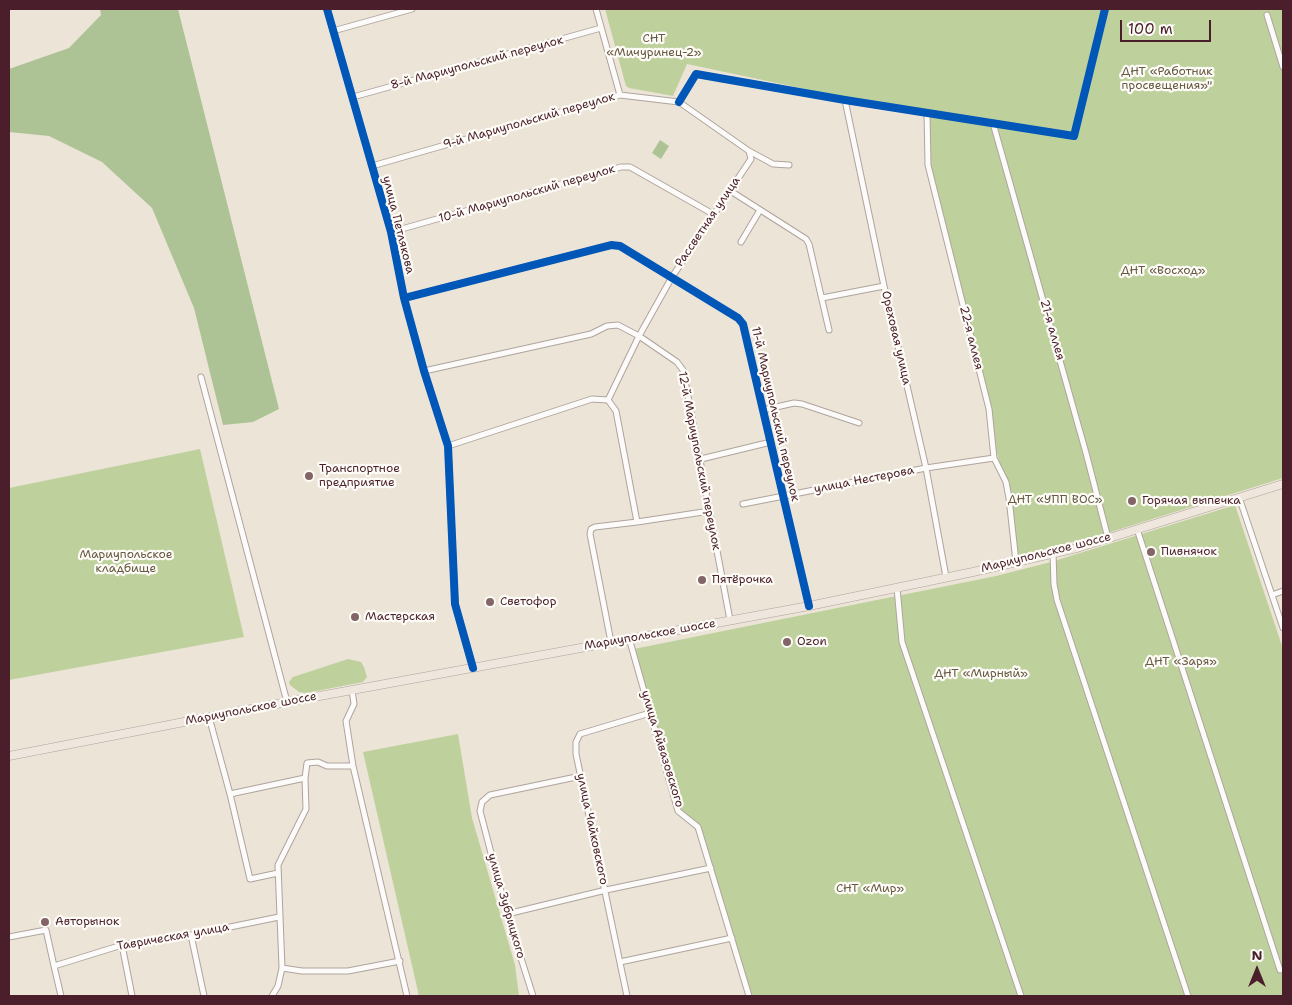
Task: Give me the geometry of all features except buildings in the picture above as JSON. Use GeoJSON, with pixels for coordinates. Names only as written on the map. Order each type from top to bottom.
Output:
{"type":"FeatureCollection","features":[{"type":"Feature","properties":{"kind":"main road","name":"Мариупольское шоссе"},"geometry":{"type":"LineString","coordinates":[[9,756],[897,588],[1054,554],[1283,484]]}},
{"type":"Feature","properties":{"kind":"street","name":"улица Петлякова"},"geometry":{"type":"LineString","coordinates":[[327,9],[391,232],[404,298],[424,372],[448,446],[455,604],[472,668]]}},
{"type":"Feature","properties":{"kind":"street"},"geometry":{"type":"LineString","coordinates":[[334,31],[412,9]]}},
{"type":"Feature","properties":{"kind":"street"},"geometry":{"type":"LineString","coordinates":[[596,9],[620,95]]}},
{"type":"Feature","properties":{"kind":"street"},"geometry":{"type":"LineString","coordinates":[[679,102],[696,74],[845,100],[1074,136],[1105,9]]}},
{"type":"Feature","properties":{"kind":"street"},"geometry":{"type":"LineString","coordinates":[[1267,15],[1283,67]]}},
{"type":"Feature","properties":{"kind":"street","name":"8-й Мариупольский переулок"},"geometry":{"type":"LineString","coordinates":[[353,97],[602,28]]}},
{"type":"Feature","properties":{"kind":"street","name":"9-й Мариупольский переулок"},"geometry":{"type":"LineString","coordinates":[[372,166],[620,95],[679,102],[749,151],[773,164],[790,165]]}},
{"type":"Feature","properties":{"kind":"street","name":"Ореховая улица"},"geometry":{"type":"LineString","coordinates":[[845,100],[884,286],[926,468],[946,577]]}},
{"type":"Feature","properties":{"kind":"street","name":"22-я аллея"},"geometry":{"type":"LineString","coordinates":[[927,113],[928,165],[988,409],[994,458],[1006,482],[1016,562]]}},
{"type":"Feature","properties":{"kind":"street","name":"21-я аллея"},"geometry":{"type":"LineString","coordinates":[[993,123],[1086,452],[1108,538]]}},
{"type":"Feature","properties":{"kind":"street","name":"Рассветная улица"},"geometry":{"type":"LineString","coordinates":[[608,400],[639,336],[672,276],[751,159],[749,151]]}},
{"type":"Feature","properties":{"kind":"street","name":"10-й Мариупольский переулок"},"geometry":{"type":"LineString","coordinates":[[391,232],[622,167],[630,167],[713,214]]}},
{"type":"Feature","properties":{"kind":"street"},"geometry":{"type":"LineString","coordinates":[[729,190],[806,239],[809,244],[830,330]]}},
{"type":"Feature","properties":{"kind":"street"},"geometry":{"type":"LineString","coordinates":[[741,242],[760,210]]}},
{"type":"Feature","properties":{"kind":"street","name":"11-й Мариупольский переулок"},"geometry":{"type":"LineString","coordinates":[[404,298],[611,244],[620,246],[672,276],[738,318],[742,324],[764,410],[809,606]]}},
{"type":"Feature","properties":{"kind":"street"},"geometry":{"type":"LineString","coordinates":[[822,298],[884,286]]}},
{"type":"Feature","properties":{"kind":"street","name":"12-й Мариупольский переулок"},"geometry":{"type":"LineString","coordinates":[[424,372],[591,334],[607,326],[618,325],[639,336],[677,362],[684,370],[730,620]]}},
{"type":"Feature","properties":{"kind":"street"},"geometry":{"type":"LineString","coordinates":[[202,376],[287,702]]}},
{"type":"Feature","properties":{"kind":"street"},"geometry":{"type":"LineString","coordinates":[[448,446],[592,399],[608,400],[616,411],[637,522]]}},
{"type":"Feature","properties":{"kind":"street","name":"11-й Мариупольский переулок"},"geometry":{"type":"LineString","coordinates":[[764,410],[794,403],[802,404],[859,423]]}},
{"type":"Feature","properties":{"kind":"street"},"geometry":{"type":"LineString","coordinates":[[701,458],[771,442]]}},
{"type":"Feature","properties":{"kind":"street","name":"улица Нестерова"},"geometry":{"type":"LineString","coordinates":[[743,504],[926,468],[994,458]]}},
{"type":"Feature","properties":{"kind":"street"},"geometry":{"type":"LineString","coordinates":[[1239,497],[1283,625]]}},
{"type":"Feature","properties":{"kind":"street"},"geometry":{"type":"LineString","coordinates":[[611,642],[590,534],[591,529],[710,510]]}},
{"type":"Feature","properties":{"kind":"street"},"geometry":{"type":"LineString","coordinates":[[1137,529],[1280,970]]}},
{"type":"Feature","properties":{"kind":"street"},"geometry":{"type":"LineString","coordinates":[[1054,554],[1054,584],[1057,600],[1188,996]]}},
{"type":"Feature","properties":{"kind":"street"},"geometry":{"type":"LineString","coordinates":[[897,588],[902,642],[1021,996]]}},
{"type":"Feature","properties":{"kind":"street"},"geometry":{"type":"LineString","coordinates":[[1272,595],[1283,591]]}},
{"type":"Feature","properties":{"kind":"street","name":"улица Айвазовского"},"geometry":{"type":"LineString","coordinates":[[629,638],[678,811],[698,827],[750,996]]}},
{"type":"Feature","properties":{"kind":"street"},"geometry":{"type":"LineString","coordinates":[[352,690],[354,704],[346,720],[353,766],[407,996]]}},
{"type":"Feature","properties":{"kind":"street","name":"улица Чайковского"},"geometry":{"type":"LineString","coordinates":[[627,996],[576,754],[576,742],[580,734],[650,712]]}},
{"type":"Feature","properties":{"kind":"street"},"geometry":{"type":"LineString","coordinates":[[208,717],[230,794],[250,879],[278,873]]}},
{"type":"Feature","properties":{"kind":"street"},"geometry":{"type":"LineString","coordinates":[[272,996],[278,986],[282,968],[278,865],[306,809],[305,778],[307,763],[318,762],[327,766],[353,766]]}},
{"type":"Feature","properties":{"kind":"street","name":"улица Зубрицкого"},"geometry":{"type":"LineString","coordinates":[[532,996],[480,816],[482,802],[490,795],[581,776]]}},
{"type":"Feature","properties":{"kind":"street"},"geometry":{"type":"LineString","coordinates":[[230,794],[305,778]]}},
{"type":"Feature","properties":{"kind":"street"},"geometry":{"type":"LineString","coordinates":[[507,914],[606,890],[710,868]]}},
{"type":"Feature","properties":{"kind":"street","name":"Таврическая улица"},"geometry":{"type":"LineString","coordinates":[[54,966],[122,945],[279,917]]}},
{"type":"Feature","properties":{"kind":"street"},"geometry":{"type":"LineString","coordinates":[[9,937],[46,930],[60,996]]}},
{"type":"Feature","properties":{"kind":"street"},"geometry":{"type":"LineString","coordinates":[[191,934],[204,996]]}},
{"type":"Feature","properties":{"kind":"street"},"geometry":{"type":"LineString","coordinates":[[620,962],[732,938]]}},
{"type":"Feature","properties":{"kind":"street"},"geometry":{"type":"LineString","coordinates":[[122,945],[132,996]]}},
{"type":"Feature","properties":{"kind":"street"},"geometry":{"type":"LineString","coordinates":[[282,968],[302,971],[348,971],[400,961]]}},
{"type":"Feature","properties":{"kind":"green space"},"geometry":{"type":"Polygon","coordinates":[[[100,9],[178,9],[279,409],[253,422],[223,425],[194,308],[152,208],[102,162],[49,136],[9,132],[9,69],[69,48],[101,15],[100,9]]]}},
{"type":"Feature","properties":{"kind":"green space"},"geometry":{"type":"Polygon","coordinates":[[[605,9],[1283,9],[1283,478],[1111,532],[1015,557],[1006,482],[991,435],[989,409],[928,165],[925,110],[848,98],[687,64],[673,96],[629,88],[626,86],[605,9]]]}},
{"type":"Feature","properties":{"kind":"green space"},"geometry":{"type":"Polygon","coordinates":[[[660,140],[669,146],[661,159],[652,153],[660,140]]]}},
{"type":"Feature","properties":{"kind":"green space","name":"Мариупольское кладбище"},"geometry":{"type":"Polygon","coordinates":[[[200,449],[244,637],[9,680],[9,488],[200,449]]]}},
{"type":"Feature","properties":{"kind":"green space"},"geometry":{"type":"Polygon","coordinates":[[[1235,505],[1283,649],[1283,996],[752,996],[699,826],[679,811],[634,649],[996,576],[1051,562],[1235,505]]]}},
{"type":"Feature","properties":{"kind":"green space"},"geometry":{"type":"Polygon","coordinates":[[[348,659],[361,662],[367,677],[363,682],[306,693],[299,692],[290,685],[289,682],[293,677],[348,659]]]}},
{"type":"Feature","properties":{"kind":"green space"},"geometry":{"type":"Polygon","coordinates":[[[458,734],[472,818],[515,965],[519,996],[419,996],[363,752],[458,734]]]}},
{"type":"Feature","properties":{"kind":"cycle path"},"geometry":{"type":"LineString","coordinates":[[327,9],[391,232],[404,298],[424,371],[448,446],[455,604],[473,668]]}},
{"type":"Feature","properties":{"kind":"cycle path"},"geometry":{"type":"LineString","coordinates":[[679,102],[696,74],[845,100],[1074,136],[1105,9]]}},
{"type":"Feature","properties":{"kind":"cycle path"},"geometry":{"type":"LineString","coordinates":[[404,298],[611,245],[620,246],[738,318],[743,324],[809,606]]}},
{"type":"Feature","properties":{"kind":"place","name":"Транспортное предприятие"},"geometry":{"type":"Point","coordinates":[309,476]}},
{"type":"Feature","properties":{"kind":"place","name":"Горячая выпечка"},"geometry":{"type":"Point","coordinates":[1132,501]}},
{"type":"Feature","properties":{"kind":"place","name":"Пивнячок"},"geometry":{"type":"Point","coordinates":[1151,552]}},
{"type":"Feature","properties":{"kind":"place","name":"Пятёрочка"},"geometry":{"type":"Point","coordinates":[702,580]}},
{"type":"Feature","properties":{"kind":"place","name":"Светофор"},"geometry":{"type":"Point","coordinates":[490,602]}},
{"type":"Feature","properties":{"kind":"place","name":"Мастерская"},"geometry":{"type":"Point","coordinates":[355,617]}},
{"type":"Feature","properties":{"kind":"place","name":"Ozon"},"geometry":{"type":"Point","coordinates":[787,642]}},
{"type":"Feature","properties":{"kind":"place","name":"Авторынок"},"geometry":{"type":"Point","coordinates":[45,922]}},
{"type":"Feature","properties":{"kind":"park label","name":"СНТ «Мичуринец-2»"},"geometry":{"type":"Point","coordinates":[654,46]}},
{"type":"Feature","properties":{"kind":"park label","name":"ДНТ «Работник просвещения»\""},"geometry":{"type":"Point","coordinates":[1167,79]}},
{"type":"Feature","properties":{"kind":"park label","name":"ДНТ «Восход»"},"geometry":{"type":"Point","coordinates":[1163,271]}},
{"type":"Feature","properties":{"kind":"park label","name":"ДНТ «УПП ВОС»"},"geometry":{"type":"Point","coordinates":[1055,500]}},
{"type":"Feature","properties":{"kind":"park label","name":"ДНТ «Заря»"},"geometry":{"type":"Point","coordinates":[1181,662]}},
{"type":"Feature","properties":{"kind":"park label","name":"ДНТ «Мирный»"},"geometry":{"type":"Point","coordinates":[981,674]}},
{"type":"Feature","properties":{"kind":"park label","name":"СНТ «Мир»"},"geometry":{"type":"Point","coordinates":[870,889]}}]}
